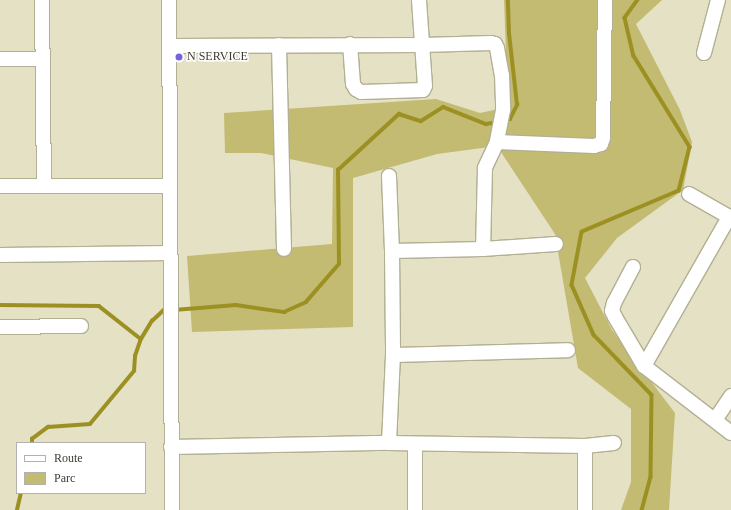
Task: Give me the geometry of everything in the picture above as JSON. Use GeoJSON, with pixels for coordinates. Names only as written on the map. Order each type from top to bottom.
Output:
{"type":"FeatureCollection","features":[{"type":"Feature","properties":{"kind":"street"},"geometry":{"type":"LineString","coordinates":[[42,0],[44,186]]}},
{"type":"Feature","properties":{"kind":"street"},"geometry":{"type":"LineString","coordinates":[[169,0],[170,253],[172,292],[172,510]]}},
{"type":"Feature","properties":{"kind":"street"},"geometry":{"type":"LineString","coordinates":[[350,44],[353,84],[356,89],[361,92],[423,90],[425,86],[419,0]]}},
{"type":"Feature","properties":{"kind":"street"},"geometry":{"type":"LineString","coordinates":[[497,142],[594,146],[601,144],[604,138],[605,0]]}},
{"type":"Feature","properties":{"kind":"street"},"geometry":{"type":"LineString","coordinates":[[704,53],[718,0]]}},
{"type":"Feature","properties":{"kind":"street"},"geometry":{"type":"LineString","coordinates":[[169,46],[350,44],[423,45],[491,43],[498,48],[502,75],[503,110],[497,142],[485,168],[483,249]]}},
{"type":"Feature","properties":{"kind":"street"},"geometry":{"type":"LineString","coordinates":[[279,45],[284,249]]}},
{"type":"Feature","properties":{"kind":"street"},"geometry":{"type":"LineString","coordinates":[[0,59],[43,59]]}},
{"type":"Feature","properties":{"kind":"street"},"geometry":{"type":"LineString","coordinates":[[389,176],[392,251],[393,355],[389,443]]}},
{"type":"Feature","properties":{"kind":"street"},"geometry":{"type":"LineString","coordinates":[[0,186],[170,186]]}},
{"type":"Feature","properties":{"kind":"street"},"geometry":{"type":"LineString","coordinates":[[644,366],[730,218],[689,194]]}},
{"type":"Feature","properties":{"kind":"street"},"geometry":{"type":"LineString","coordinates":[[392,251],[483,249],[556,244]]}},
{"type":"Feature","properties":{"kind":"street"},"geometry":{"type":"LineString","coordinates":[[0,255],[170,253]]}},
{"type":"Feature","properties":{"kind":"street"},"geometry":{"type":"LineString","coordinates":[[633,267],[614,303],[612,310],[644,366],[731,433]]}},
{"type":"Feature","properties":{"kind":"street"},"geometry":{"type":"LineString","coordinates":[[0,326],[81,326]]}},
{"type":"Feature","properties":{"kind":"street"},"geometry":{"type":"LineString","coordinates":[[393,355],[568,350]]}},
{"type":"Feature","properties":{"kind":"street"},"geometry":{"type":"LineString","coordinates":[[715,420],[731,396]]}},
{"type":"Feature","properties":{"kind":"street"},"geometry":{"type":"LineString","coordinates":[[171,447],[389,443],[585,446],[614,443]]}},
{"type":"Feature","properties":{"kind":"street"},"geometry":{"type":"LineString","coordinates":[[415,444],[415,510]]}},
{"type":"Feature","properties":{"kind":"street"},"geometry":{"type":"LineString","coordinates":[[585,446],[585,510]]}},
{"type":"Feature","properties":{"kind":"green space"},"geometry":{"type":"Polygon","coordinates":[[[504,0],[662,0],[636,24],[680,110],[692,142],[683,190],[617,238],[585,278],[612,330],[675,413],[669,510],[621,510],[631,482],[631,409],[578,368],[555,234],[497,146],[437,154],[353,178],[353,327],[192,332],[187,256],[332,244],[333,168],[261,153],[225,153],[224,113],[436,99],[480,113],[508,107],[504,0]]]}},
{"type":"Feature","properties":{"kind":"waterway"},"geometry":{"type":"LineString","coordinates":[[504,120],[510,119],[517,105],[509,34],[508,0]]}},
{"type":"Feature","properties":{"kind":"waterway"},"geometry":{"type":"LineString","coordinates":[[638,0],[625,18],[634,56],[690,147],[679,191],[582,232],[572,285],[594,335],[652,395],[651,477],[642,510]]}},
{"type":"Feature","properties":{"kind":"waterway"},"geometry":{"type":"LineString","coordinates":[[174,310],[236,305],[284,312],[306,302],[339,264],[338,170],[399,114],[421,121],[443,107],[486,124],[498,122]]}},
{"type":"Feature","properties":{"kind":"waterway"},"geometry":{"type":"LineString","coordinates":[[0,305],[99,306],[141,339]]}},
{"type":"Feature","properties":{"kind":"waterway"},"geometry":{"type":"LineString","coordinates":[[32,442],[32,439],[48,427],[90,424],[134,371],[135,356],[141,339],[152,321],[164,310],[168,310]]}},
{"type":"Feature","properties":{"kind":"waterway"},"geometry":{"type":"LineString","coordinates":[[17,510],[21,494]]}},
{"type":"Feature","properties":{"kind":"place","name":"N SERVICE"},"geometry":{"type":"Point","coordinates":[179,57]}}]}
